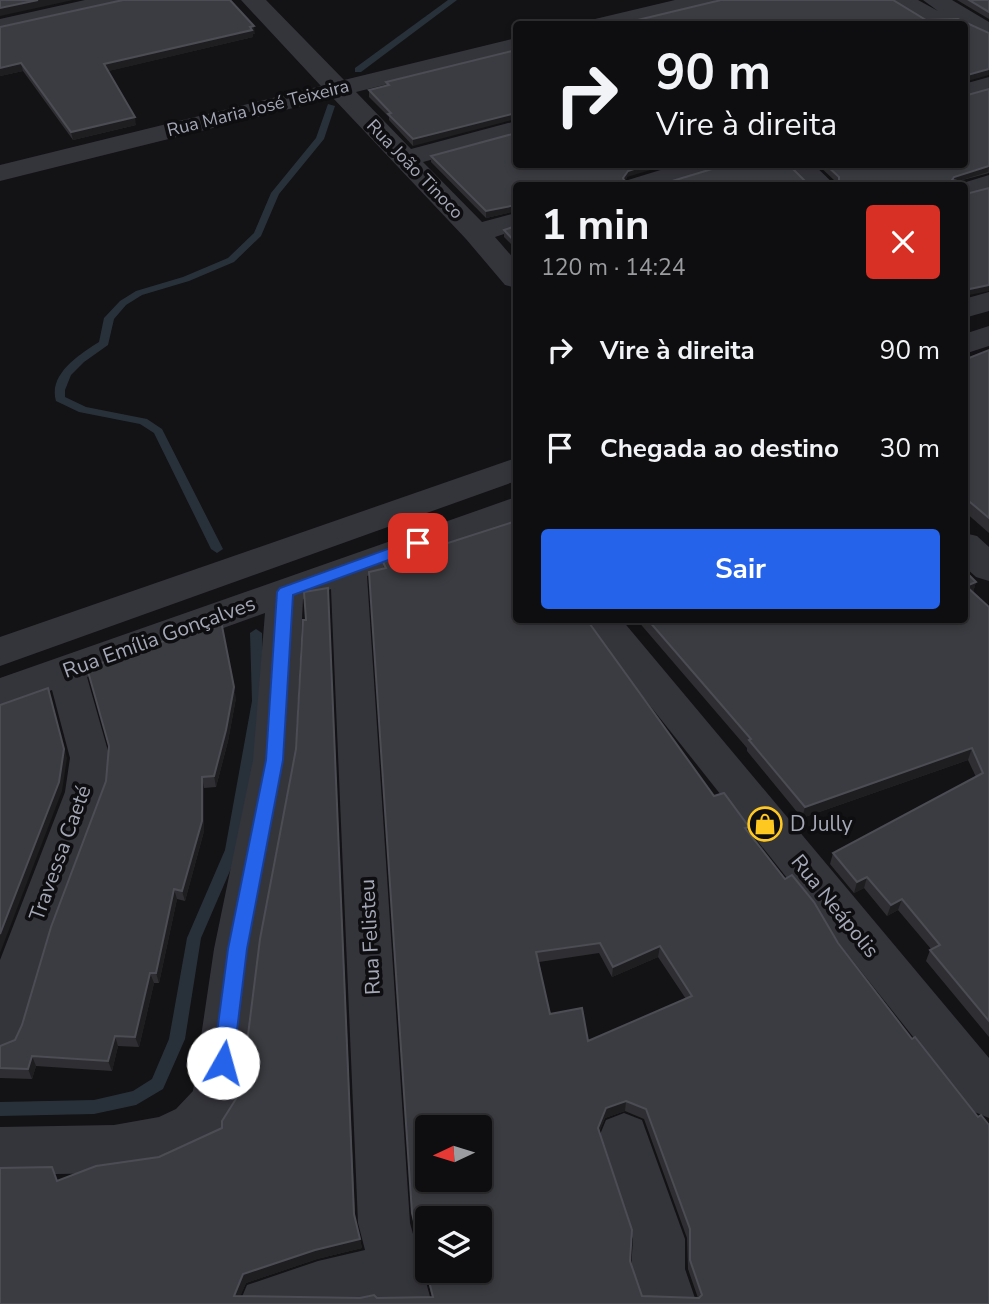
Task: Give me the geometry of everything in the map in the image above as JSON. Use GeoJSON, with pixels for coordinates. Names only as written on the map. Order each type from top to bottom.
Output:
{"type":"FeatureCollection","features":[{"type":"Feature","properties":{"kind":"street"},"geometry":{"type":"LineString","coordinates":[[0,26],[116,0]]}},
{"type":"Feature","properties":{"kind":"street","name":"Rua João Tinoco"},"geometry":{"type":"LineString","coordinates":[[253,0],[476,233],[513,276]]}},
{"type":"Feature","properties":{"kind":"street"},"geometry":{"type":"LineString","coordinates":[[616,21],[704,0]]}},
{"type":"Feature","properties":{"kind":"street"},"geometry":{"type":"LineString","coordinates":[[902,0],[957,21]]}},
{"type":"Feature","properties":{"kind":"street"},"geometry":{"type":"LineString","coordinates":[[915,21],[936,14]]}},
{"type":"Feature","properties":{"kind":"street"},"geometry":{"type":"LineString","coordinates":[[968,25],[989,32]]}},
{"type":"Feature","properties":{"kind":"street"},"geometry":{"type":"LineString","coordinates":[[968,40],[989,53]]}},
{"type":"Feature","properties":{"kind":"street","name":"Rua Maria José Teixeira"},"geometry":{"type":"LineString","coordinates":[[0,173],[513,46]]}},
{"type":"Feature","properties":{"kind":"street"},"geometry":{"type":"LineString","coordinates":[[968,91],[989,85]]}},
{"type":"Feature","properties":{"kind":"street"},"geometry":{"type":"LineString","coordinates":[[404,159],[513,130]]}},
{"type":"Feature","properties":{"kind":"street"},"geometry":{"type":"LineString","coordinates":[[651,182],[697,168]]}},
{"type":"Feature","properties":{"kind":"street"},"geometry":{"type":"LineString","coordinates":[[801,168],[818,182]]}},
{"type":"Feature","properties":{"kind":"street"},"geometry":{"type":"LineString","coordinates":[[968,189],[989,183]]}},
{"type":"Feature","properties":{"kind":"street"},"geometry":{"type":"LineString","coordinates":[[476,233],[513,222]]}},
{"type":"Feature","properties":{"kind":"street","name":"Rua Emília Gonçalves"},"geometry":{"type":"LineString","coordinates":[[0,652],[513,470]]}},
{"type":"Feature","properties":{"kind":"street","name":"Rua Emília Gonçalves"},"geometry":{"type":"LineString","coordinates":[[0,693],[348,568],[513,513]]}},
{"type":"Feature","properties":{"kind":"street"},"geometry":{"type":"LineString","coordinates":[[968,549],[989,568]]}},
{"type":"Feature","properties":{"kind":"street","name":"Rua Felisteu"},"geometry":{"type":"LineString","coordinates":[[348,568],[384,1223],[400,1287]]}},
{"type":"Feature","properties":{"kind":"street"},"geometry":{"type":"LineString","coordinates":[[0,1151],[114,1149],[161,1140],[194,1126],[216,1101],[237,949],[274,760],[285,592]]}},
{"type":"Feature","properties":{"kind":"street","name":"Rua Neápolis"},"geometry":{"type":"LineString","coordinates":[[603,623],[989,1095]]}},
{"type":"Feature","properties":{"kind":"street","name":"Travessa Caeté"},"geometry":{"type":"LineString","coordinates":[[0,1034],[30,936],[86,792],[90,758],[66,670]]}},
{"type":"Feature","properties":{"kind":"street"},"geometry":{"type":"LineString","coordinates":[[624,1138],[659,1238],[658,1269],[670,1304]]}},
{"type":"Feature","properties":{"kind":"street"},"geometry":{"type":"LineString","coordinates":[[266,1304],[400,1287]]}},
{"type":"Feature","properties":{"kind":"building"},"geometry":{"type":"Polygon","coordinates":[[[0,0],[38,0],[0,8],[0,0]]]}},
{"type":"Feature","properties":{"kind":"building"},"geometry":{"type":"Polygon","coordinates":[[[123,0],[230,0],[254,26],[250,27],[252,30],[104,64],[135,117],[71,132],[21,63],[0,68],[0,27],[123,0]]]}},
{"type":"Feature","properties":{"kind":"building"},"geometry":{"type":"Polygon","coordinates":[[[721,0],[893,0],[926,20],[962,21],[634,21],[721,0]]]}},
{"type":"Feature","properties":{"kind":"building"},"geometry":{"type":"Polygon","coordinates":[[[969,0],[989,0],[989,12],[969,0]]]}},
{"type":"Feature","properties":{"kind":"building"},"geometry":{"type":"Polygon","coordinates":[[[968,24],[989,33],[989,69],[968,75],[968,24]]]}},
{"type":"Feature","properties":{"kind":"building"},"geometry":{"type":"Polygon","coordinates":[[[513,51],[513,114],[413,139],[369,90],[389,85],[386,82],[513,51]]]}},
{"type":"Feature","properties":{"kind":"building"},"geometry":{"type":"Polygon","coordinates":[[[989,89],[989,166],[952,180],[963,182],[669,182],[715,168],[792,168],[805,181],[839,181],[839,177],[829,168],[968,168],[968,95],[989,89]]]}},
{"type":"Feature","properties":{"kind":"building"},"geometry":{"type":"Polygon","coordinates":[[[513,134],[513,168],[637,168],[628,171],[623,178],[625,182],[513,182],[513,206],[486,211],[431,156],[513,134]]]}},
{"type":"Feature","properties":{"kind":"building"},"geometry":{"type":"Polygon","coordinates":[[[989,188],[989,285],[968,289],[968,193],[989,188]]]}},
{"type":"Feature","properties":{"kind":"building"},"geometry":{"type":"Polygon","coordinates":[[[513,227],[513,240],[504,230],[513,227]]]}},
{"type":"Feature","properties":{"kind":"building"},"geometry":{"type":"Polygon","coordinates":[[[989,350],[989,518],[968,500],[968,358],[989,350]]]}},
{"type":"Feature","properties":{"kind":"building"},"geometry":{"type":"Polygon","coordinates":[[[513,522],[513,623],[589,623],[714,796],[724,793],[749,827],[745,828],[785,879],[792,875],[814,902],[838,943],[912,1039],[915,1037],[978,1117],[981,1115],[989,1125],[989,1304],[0,1304],[0,1168],[52,1167],[57,1181],[96,1166],[159,1157],[222,1128],[222,1121],[241,1091],[260,939],[296,749],[303,620],[306,620],[304,592],[328,588],[354,1214],[360,1239],[315,1250],[243,1274],[234,1296],[433,1297],[430,1283],[492,1283],[492,1206],[415,1206],[415,1225],[412,1213],[369,572],[386,568],[383,562],[421,548],[423,551],[513,522]],[[600,943],[536,952],[550,1014],[582,1008],[588,1041],[692,996],[660,946],[613,967],[600,943]],[[626,1101],[606,1108],[598,1128],[632,1230],[630,1261],[642,1296],[699,1298],[702,1295],[690,1260],[690,1229],[646,1109],[626,1101]]]}},
{"type":"Feature","properties":{"kind":"building"},"geometry":{"type":"Polygon","coordinates":[[[968,574],[976,582],[968,585],[968,574]]]}},
{"type":"Feature","properties":{"kind":"building"},"geometry":{"type":"Polygon","coordinates":[[[968,588],[989,607],[989,1021],[930,950],[940,945],[902,899],[891,905],[867,877],[857,882],[833,853],[983,773],[972,748],[805,807],[749,740],[751,739],[651,623],[968,623],[968,588]]]}},
{"type":"Feature","properties":{"kind":"building"},"geometry":{"type":"Polygon","coordinates":[[[221,621],[234,687],[226,730],[214,776],[202,777],[202,821],[182,891],[174,889],[156,973],[150,973],[135,1037],[115,1036],[108,1061],[32,1056],[28,1069],[0,1068],[0,1046],[15,1040],[22,1025],[51,927],[106,781],[109,746],[87,668],[221,621]]]}},
{"type":"Feature","properties":{"kind":"building"},"geometry":{"type":"Polygon","coordinates":[[[48,688],[64,749],[59,782],[0,934],[0,705],[48,688]]]}},
{"type":"Feature","properties":{"kind":"waterway"},"geometry":{"type":"LineString","coordinates":[[358,70],[453,0]]}},
{"type":"Feature","properties":{"kind":"waterway"},"geometry":{"type":"LineString","coordinates":[[217,549],[158,431],[143,421],[83,410],[60,399],[59,390],[73,366],[104,343],[109,318],[123,303],[139,293],[186,279],[231,260],[258,234],[275,193],[320,139],[331,106]]}},
{"type":"Feature","properties":{"kind":"waterway"},"geometry":{"type":"LineString","coordinates":[[0,1109],[94,1107],[136,1098],[158,1084],[177,1039],[194,938],[232,850],[258,701],[256,633]]}},
{"type":"Feature","properties":{"kind":"place","name":"D Jully"},"geometry":{"type":"Point","coordinates":[765,824]}},
{"type":"Feature","properties":{"kind":"route"},"geometry":{"type":"LineString","coordinates":[[223,1063],[237,949],[274,760],[285,592],[418,543]]}}]}
